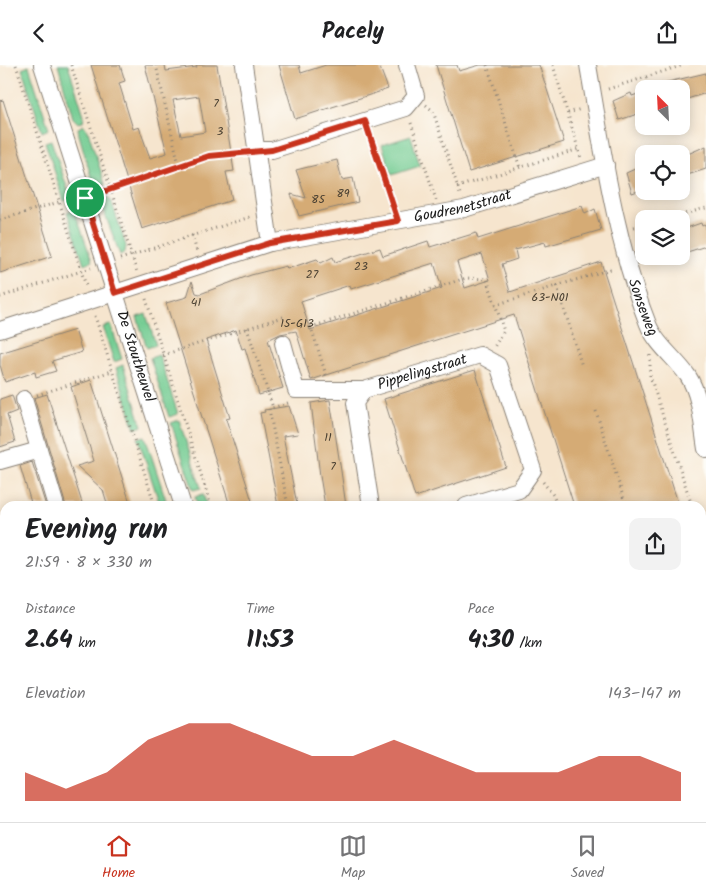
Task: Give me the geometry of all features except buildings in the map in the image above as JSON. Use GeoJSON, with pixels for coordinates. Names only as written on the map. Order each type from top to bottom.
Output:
{"type":"FeatureCollection","features":[{"type":"Feature","properties":{"kind":"street","name":"De Stoutheuvel"},"geometry":{"type":"LineString","coordinates":[[42,65],[181,501]]}},
{"type":"Feature","properties":{"kind":"street"},"geometry":{"type":"LineString","coordinates":[[244,65],[270,243]]}},
{"type":"Feature","properties":{"kind":"street"},"geometry":{"type":"LineString","coordinates":[[256,150],[272,150],[365,121],[411,102],[407,65]]}},
{"type":"Feature","properties":{"kind":"street","name":"Sonseweg"},"geometry":{"type":"LineString","coordinates":[[588,65],[614,213],[629,263],[649,327],[689,377],[698,399],[706,449]]}},
{"type":"Feature","properties":{"kind":"street","name":"Goudrenetstraat"},"geometry":{"type":"LineString","coordinates":[[0,330],[270,243],[464,209],[606,165]]}},
{"type":"Feature","properties":{"kind":"street"},"geometry":{"type":"LineString","coordinates":[[284,343],[296,390],[364,390]]}},
{"type":"Feature","properties":{"kind":"street","name":"Pippelingstraat"},"geometry":{"type":"LineString","coordinates":[[370,501],[355,403],[364,390],[480,355],[498,365],[533,470]]}},
{"type":"Feature","properties":{"kind":"street"},"geometry":{"type":"LineString","coordinates":[[24,399],[54,501]]}},
{"type":"Feature","properties":{"kind":"street"},"geometry":{"type":"LineString","coordinates":[[0,461],[39,450]]}},
{"type":"Feature","properties":{"kind":"street"},"geometry":{"type":"LineString","coordinates":[[483,501],[519,490],[533,470]]}},
{"type":"Feature","properties":{"kind":"path"},"geometry":{"type":"LineString","coordinates":[[156,65],[179,165]]}},
{"type":"Feature","properties":{"kind":"path"},"geometry":{"type":"LineString","coordinates":[[487,65],[520,168]]}},
{"type":"Feature","properties":{"kind":"path"},"geometry":{"type":"LineString","coordinates":[[553,65],[586,171]]}},
{"type":"Feature","properties":{"kind":"path"},"geometry":{"type":"LineString","coordinates":[[593,94],[684,65]]}},
{"type":"Feature","properties":{"kind":"path"},"geometry":{"type":"LineString","coordinates":[[411,102],[433,111],[464,209]]}},
{"type":"Feature","properties":{"kind":"path"},"geometry":{"type":"LineString","coordinates":[[411,102],[440,213]]}},
{"type":"Feature","properties":{"kind":"path"},"geometry":{"type":"LineString","coordinates":[[365,121],[398,221]]}},
{"type":"Feature","properties":{"kind":"path"},"geometry":{"type":"LineString","coordinates":[[457,187],[579,149]]}},
{"type":"Feature","properties":{"kind":"path"},"geometry":{"type":"LineString","coordinates":[[85,198],[209,156],[256,150]]}},
{"type":"Feature","properties":{"kind":"path"},"geometry":{"type":"LineString","coordinates":[[0,220],[59,202]]}},
{"type":"Feature","properties":{"kind":"path"},"geometry":{"type":"LineString","coordinates":[[690,212],[706,208]]}},
{"type":"Feature","properties":{"kind":"path"},"geometry":{"type":"LineString","coordinates":[[0,297],[265,212]]}},
{"type":"Feature","properties":{"kind":"path"},"geometry":{"type":"LineString","coordinates":[[495,305],[629,263]]}},
{"type":"Feature","properties":{"kind":"path"},"geometry":{"type":"LineString","coordinates":[[331,390],[311,327],[466,278],[487,279],[504,331],[486,359]]}},
{"type":"Feature","properties":{"kind":"path"},"geometry":{"type":"LineString","coordinates":[[557,285],[582,366]]}},
{"type":"Feature","properties":{"kind":"path"},"geometry":{"type":"LineString","coordinates":[[163,355],[283,317]]}},
{"type":"Feature","properties":{"kind":"path"},"geometry":{"type":"LineString","coordinates":[[649,327],[650,376],[690,501]]}},
{"type":"Feature","properties":{"kind":"path"},"geometry":{"type":"LineString","coordinates":[[247,328],[273,407]]}},
{"type":"Feature","properties":{"kind":"path"},"geometry":{"type":"LineString","coordinates":[[24,399],[112,371]]}},
{"type":"Feature","properties":{"kind":"path"},"geometry":{"type":"LineString","coordinates":[[287,501],[269,409],[290,403],[296,390]]}},
{"type":"Feature","properties":{"kind":"path"},"geometry":{"type":"LineString","coordinates":[[596,411],[624,501]]}},
{"type":"Feature","properties":{"kind":"path"},"geometry":{"type":"LineString","coordinates":[[533,470],[553,495],[555,501]]}},
{"type":"Feature","properties":{"kind":"green space"},"geometry":{"type":"Polygon","coordinates":[[[58,65],[68,65],[84,115],[83,122],[78,123],[73,118],[58,65]]]}},
{"type":"Feature","properties":{"kind":"green space"},"geometry":{"type":"Polygon","coordinates":[[[29,66],[49,129],[42,132],[22,69],[29,66]]]}},
{"type":"Feature","properties":{"kind":"green space"},"geometry":{"type":"Polygon","coordinates":[[[84,125],[88,131],[105,184],[103,191],[99,192],[94,187],[79,135],[78,128],[84,125]]]}},
{"type":"Feature","properties":{"kind":"green space"},"geometry":{"type":"Polygon","coordinates":[[[411,136],[420,166],[392,175],[382,145],[411,136]]]}},
{"type":"Feature","properties":{"kind":"green space"},"geometry":{"type":"Polygon","coordinates":[[[51,140],[71,199],[64,201],[45,142],[51,140]]]}},
{"type":"Feature","properties":{"kind":"green space"},"geometry":{"type":"Polygon","coordinates":[[[107,197],[112,203],[126,246],[125,252],[120,255],[102,206],[101,199],[107,197]]]}},
{"type":"Feature","properties":{"kind":"green space"},"geometry":{"type":"Polygon","coordinates":[[[74,209],[92,261],[84,264],[67,212],[74,209]]]}},
{"type":"Feature","properties":{"kind":"green space"},"geometry":{"type":"Polygon","coordinates":[[[146,314],[156,345],[147,348],[137,317],[146,314]]]}},
{"type":"Feature","properties":{"kind":"green space"},"geometry":{"type":"Polygon","coordinates":[[[111,325],[122,359],[114,362],[103,327],[111,325]]]}},
{"type":"Feature","properties":{"kind":"green space"},"geometry":{"type":"Polygon","coordinates":[[[159,355],[178,414],[169,417],[150,358],[159,355]]]}},
{"type":"Feature","properties":{"kind":"green space"},"geometry":{"type":"Polygon","coordinates":[[[123,365],[142,426],[135,429],[116,368],[123,365]]]}},
{"type":"Feature","properties":{"kind":"green space"},"geometry":{"type":"Polygon","coordinates":[[[179,420],[201,488],[193,490],[171,423],[179,420]]]}},
{"type":"Feature","properties":{"kind":"green space"},"geometry":{"type":"Polygon","coordinates":[[[145,436],[166,500],[159,501],[138,438],[145,436]]]}},
{"type":"Feature","properties":{"kind":"green space"},"geometry":{"type":"Polygon","coordinates":[[[203,494],[205,501],[196,501],[195,497],[203,494]]]}},
{"type":"Feature","properties":{"kind":"route"},"geometry":{"type":"LineString","coordinates":[[365,121],[398,221],[270,243],[115,293],[85,198],[209,156],[256,150],[272,150],[365,121]]}}]}
